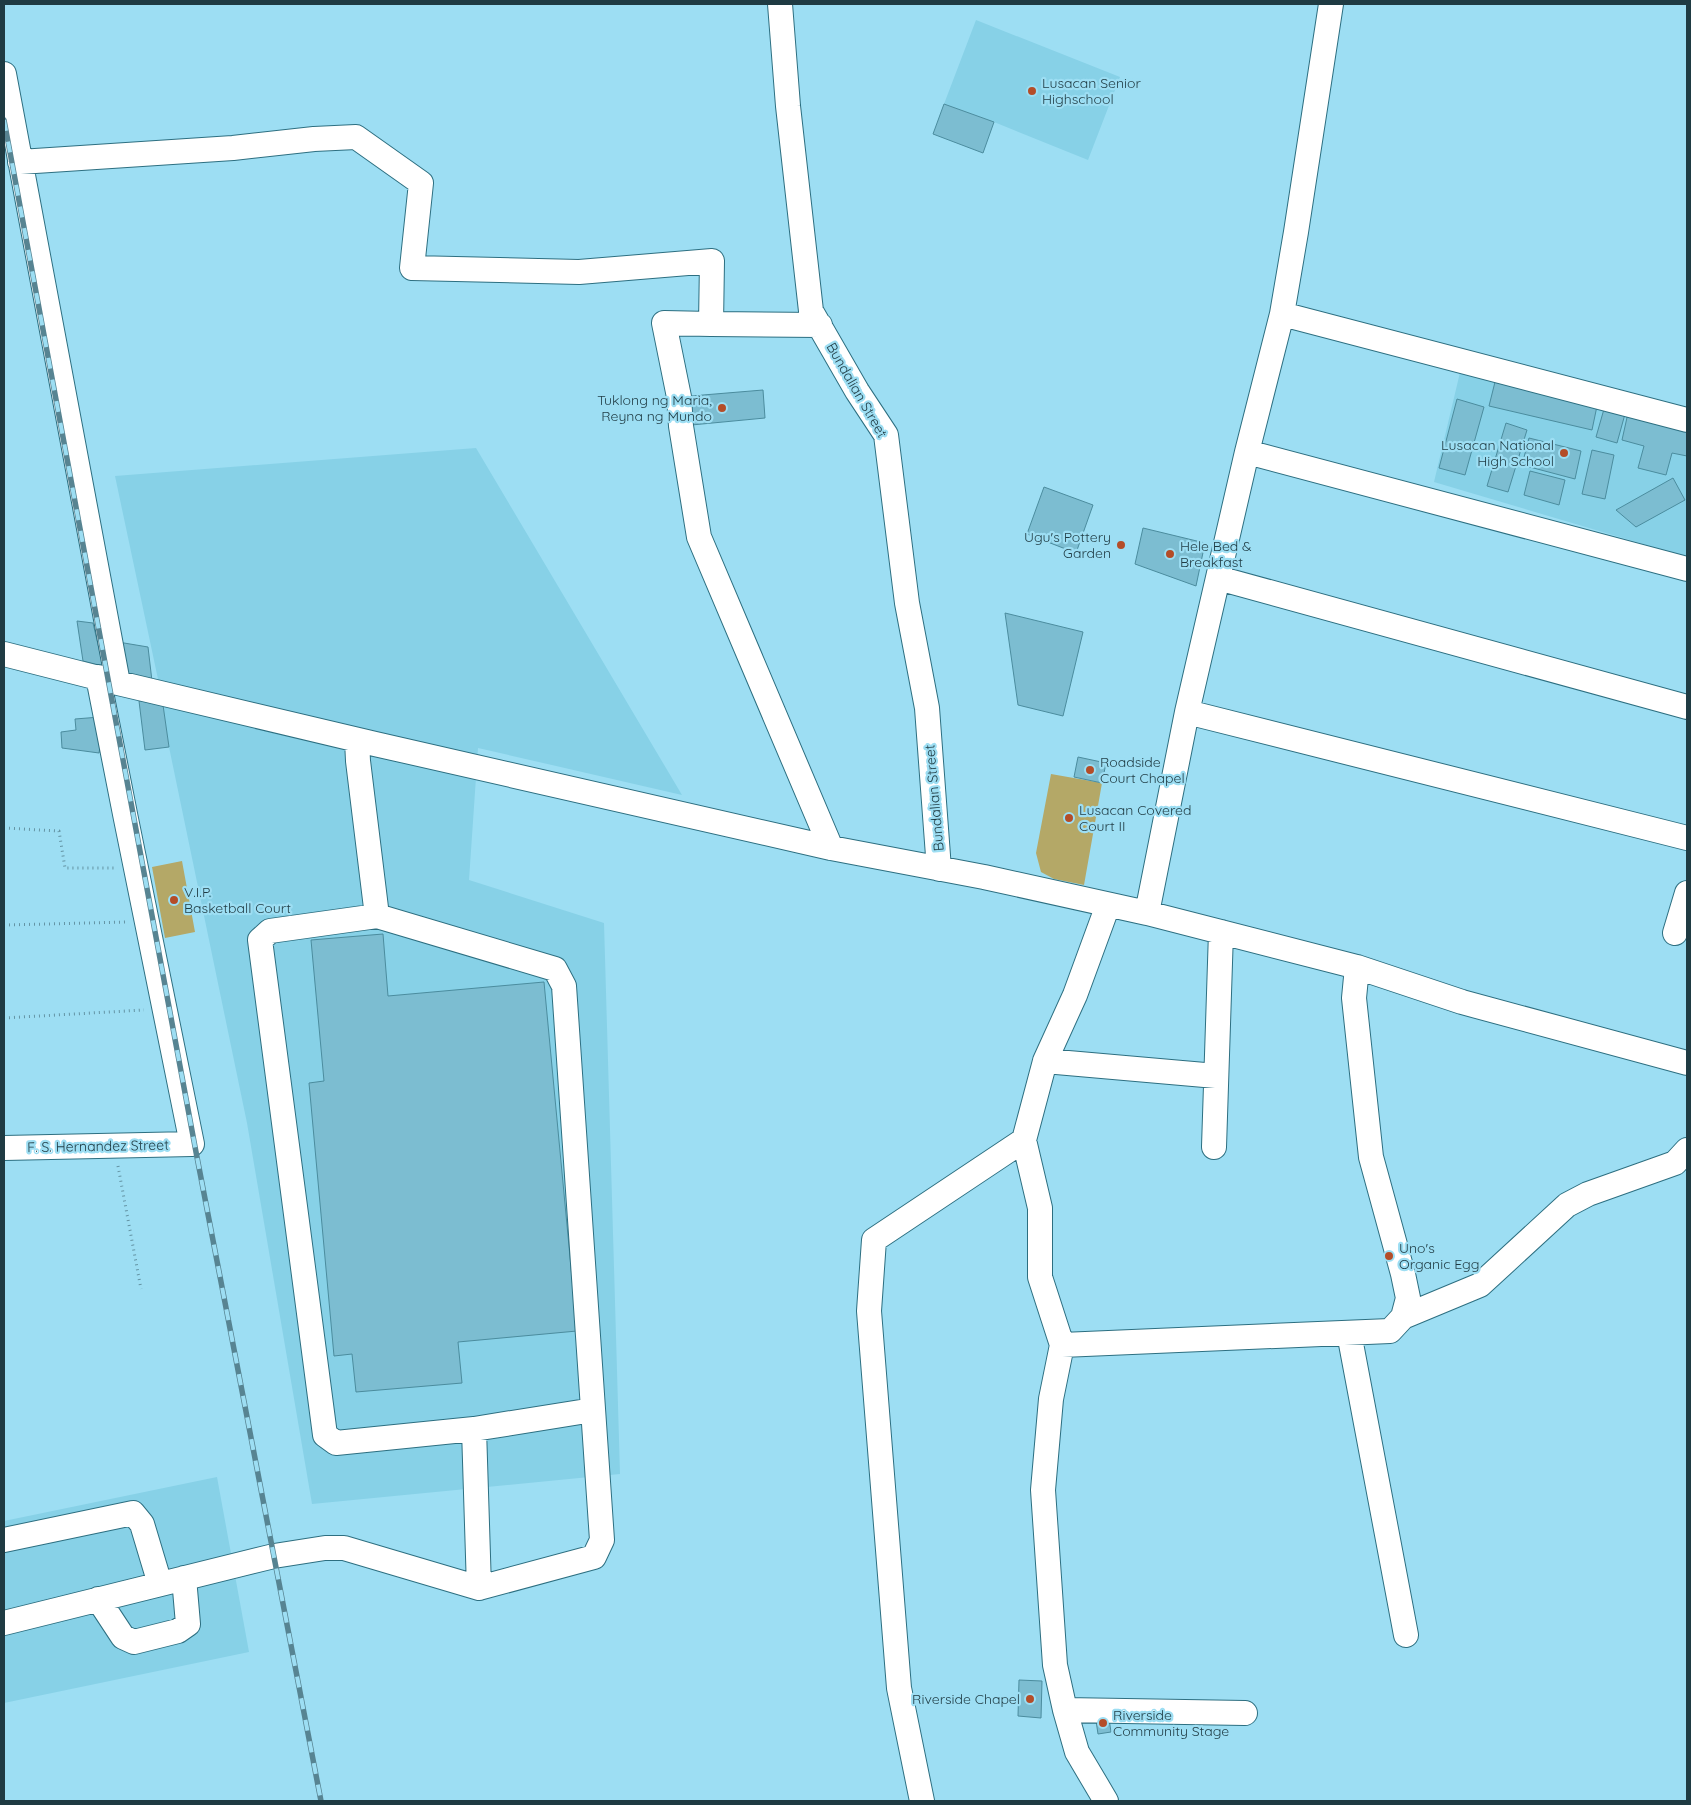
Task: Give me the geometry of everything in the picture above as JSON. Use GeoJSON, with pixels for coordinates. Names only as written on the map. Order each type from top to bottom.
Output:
{"type":"FeatureCollection","features":[{"type":"Feature","properties":{"kind":"street","name":"Bundalian Street"},"geometry":{"type":"LineString","coordinates":[[780,4],[788,106],[811,311],[857,391],[886,435],[907,602],[926,708],[940,869]]}},
{"type":"Feature","properties":{"kind":"street"},"geometry":{"type":"LineString","coordinates":[[1147,913],[1187,712],[1247,452],[1282,314],[1331,4]]}},
{"type":"Feature","properties":{"kind":"street"},"geometry":{"type":"LineString","coordinates":[[4,74],[108,680],[134,868],[165,1008]]}},
{"type":"Feature","properties":{"kind":"street"},"geometry":{"type":"LineString","coordinates":[[20,162],[233,148],[314,139],[356,137],[421,183],[412,268],[579,272],[712,261],[711,324]]}},
{"type":"Feature","properties":{"kind":"street"},"geometry":{"type":"LineString","coordinates":[[1282,314],[1687,420]]}},
{"type":"Feature","properties":{"kind":"street"},"geometry":{"type":"LineString","coordinates":[[820,325],[664,323],[679,397],[681,426],[699,537],[831,848]]}},
{"type":"Feature","properties":{"kind":"street"},"geometry":{"type":"LineString","coordinates":[[1247,452],[1687,569]]}},
{"type":"Feature","properties":{"kind":"street"},"geometry":{"type":"LineString","coordinates":[[1218,578],[1687,707]]}},
{"type":"Feature","properties":{"kind":"street"},"geometry":{"type":"LineString","coordinates":[[4,654],[357,740],[831,848],[984,877],[1147,913],[1357,967],[1462,1002],[1687,1063]]}},
{"type":"Feature","properties":{"kind":"street"},"geometry":{"type":"LineString","coordinates":[[1187,712],[1687,838]]}},
{"type":"Feature","properties":{"kind":"street"},"geometry":{"type":"LineString","coordinates":[[357,740],[377,916]]}},
{"type":"Feature","properties":{"kind":"street"},"geometry":{"type":"LineString","coordinates":[[1674,933],[1687,893]]}},
{"type":"Feature","properties":{"kind":"street"},"geometry":{"type":"LineString","coordinates":[[1106,1801],[1077,1752],[1055,1665],[1043,1490],[1051,1399],[1062,1345],[1040,1278],[1040,1208],[1024,1140],[1045,1061],[1075,995],[1108,905]]}},
{"type":"Feature","properties":{"kind":"street"},"geometry":{"type":"LineString","coordinates":[[4,1623],[274,1556],[325,1548],[344,1548],[479,1588],[594,1557],[602,1540],[564,986],[555,969],[377,916],[270,931],[260,940],[325,1435],[336,1444],[474,1429],[593,1410]]}},
{"type":"Feature","properties":{"kind":"street"},"geometry":{"type":"LineString","coordinates":[[1214,1147],[1221,932]]}},
{"type":"Feature","properties":{"kind":"street"},"geometry":{"type":"LineString","coordinates":[[1357,967],[1354,998],[1371,1157],[1408,1298],[1403,1317]]}},
{"type":"Feature","properties":{"kind":"street","name":"F. S. Hernandez Street"},"geometry":{"type":"LineString","coordinates":[[4,1148],[192,1144],[165,1008]]}},
{"type":"Feature","properties":{"kind":"street"},"geometry":{"type":"LineString","coordinates":[[1045,1061],[1216,1076]]}},
{"type":"Feature","properties":{"kind":"street"},"geometry":{"type":"LineString","coordinates":[[922,1801],[899,1688],[869,1311],[874,1240],[1024,1140]]}},
{"type":"Feature","properties":{"kind":"street"},"geometry":{"type":"LineString","coordinates":[[1062,1345],[1390,1331],[1403,1317],[1480,1285],[1567,1205],[1588,1194],[1675,1163],[1687,1150]]}},
{"type":"Feature","properties":{"kind":"street"},"geometry":{"type":"LineString","coordinates":[[1349,1333],[1406,1635]]}},
{"type":"Feature","properties":{"kind":"street"},"geometry":{"type":"LineString","coordinates":[[474,1429],[479,1588]]}},
{"type":"Feature","properties":{"kind":"street"},"geometry":{"type":"LineString","coordinates":[[4,1540],[133,1513],[142,1524],[160,1584]]}},
{"type":"Feature","properties":{"kind":"street"},"geometry":{"type":"LineString","coordinates":[[98,1600],[123,1637],[134,1642],[178,1631],[188,1624],[184,1578]]}},
{"type":"Feature","properties":{"kind":"street"},"geometry":{"type":"LineString","coordinates":[[1065,1710],[1245,1713]]}},
{"type":"Feature","properties":{"kind":"path"},"geometry":{"type":"LineString","coordinates":[[4,828],[59,831],[65,868],[134,868]]}},
{"type":"Feature","properties":{"kind":"path"},"geometry":{"type":"LineString","coordinates":[[4,925],[146,922]]}},
{"type":"Feature","properties":{"kind":"path"},"geometry":{"type":"LineString","coordinates":[[4,1018],[165,1008]]}},
{"type":"Feature","properties":{"kind":"path"},"geometry":{"type":"LineString","coordinates":[[114,1145],[141,1289]]}},
{"type":"Feature","properties":{"kind":"shaded area","name":"Lusacan Senior Highschool"},"geometry":{"type":"Polygon","coordinates":[[[976,20],[1120,77],[1088,160],[944,104],[976,20]]]}},
{"type":"Feature","properties":{"kind":"shaded area","name":"Lusacan National High School"},"geometry":{"type":"Polygon","coordinates":[[[1462,364],[1687,423],[1687,557],[1434,482],[1462,364]]]}},
{"type":"Feature","properties":{"kind":"shaded area"},"geometry":{"type":"Polygon","coordinates":[[[476,448],[682,795],[478,748],[469,880],[604,923],[620,1474],[312,1504],[247,1123],[169,747],[162,698],[115,476],[476,448]]]}},
{"type":"Feature","properties":{"kind":"shaded area","name":"Lusacan Covered Court II"},"geometry":{"type":"Polygon","coordinates":[[[1051,774],[1102,783],[1084,885],[1054,879],[1041,872],[1036,853],[1051,774]]]}},
{"type":"Feature","properties":{"kind":"shaded area","name":"V.I.P. Basketball Court"},"geometry":{"type":"Polygon","coordinates":[[[182,861],[195,932],[165,938],[152,867],[182,861]]]}},
{"type":"Feature","properties":{"kind":"shaded area"},"geometry":{"type":"Polygon","coordinates":[[[217,1477],[249,1652],[4,1703],[4,1521],[217,1477]]]}},
{"type":"Feature","properties":{"kind":"building"},"geometry":{"type":"Polygon","coordinates":[[[944,104],[994,122],[983,153],[933,134],[944,104]]]}},
{"type":"Feature","properties":{"kind":"building"},"geometry":{"type":"Polygon","coordinates":[[[1495,382],[1597,406],[1592,430],[1489,406],[1495,382]]]}},
{"type":"Feature","properties":{"kind":"building","name":"Tuklong ng Maria, Reyna ng Mundo"},"geometry":{"type":"Polygon","coordinates":[[[763,390],[765,418],[681,426],[679,397],[763,390]]]}},
{"type":"Feature","properties":{"kind":"building"},"geometry":{"type":"Polygon","coordinates":[[[1457,399],[1484,407],[1465,475],[1439,468],[1457,399]]]}},
{"type":"Feature","properties":{"kind":"building"},"geometry":{"type":"Polygon","coordinates":[[[1604,409],[1625,414],[1617,443],[1596,437],[1604,409]]]}},
{"type":"Feature","properties":{"kind":"building"},"geometry":{"type":"Polygon","coordinates":[[[1628,413],[1687,428],[1687,456],[1672,453],[1666,475],[1638,468],[1644,446],[1622,440],[1628,413]]]}},
{"type":"Feature","properties":{"kind":"building"},"geometry":{"type":"Polygon","coordinates":[[[1506,423],[1527,430],[1508,492],[1487,486],[1506,423]]]}},
{"type":"Feature","properties":{"kind":"building"},"geometry":{"type":"Polygon","coordinates":[[[1529,438],[1581,451],[1575,479],[1522,465],[1529,438]]]}},
{"type":"Feature","properties":{"kind":"building"},"geometry":{"type":"Polygon","coordinates":[[[1592,450],[1614,455],[1605,499],[1582,494],[1592,450]]]}},
{"type":"Feature","properties":{"kind":"building"},"geometry":{"type":"Polygon","coordinates":[[[1530,471],[1565,480],[1559,505],[1524,495],[1530,471]]]}},
{"type":"Feature","properties":{"kind":"building"},"geometry":{"type":"Polygon","coordinates":[[[1673,478],[1685,500],[1636,527],[1616,510],[1673,478]]]}},
{"type":"Feature","properties":{"kind":"building"},"geometry":{"type":"Polygon","coordinates":[[[1044,487],[1093,505],[1076,553],[1027,534],[1044,487]]]}},
{"type":"Feature","properties":{"kind":"building","name":"Hele Bed & Breakfast"},"geometry":{"type":"Polygon","coordinates":[[[1143,528],[1205,543],[1196,586],[1135,564],[1143,528]]]}},
{"type":"Feature","properties":{"kind":"building"},"geometry":{"type":"Polygon","coordinates":[[[1005,613],[1083,632],[1063,716],[1018,705],[1005,613]]]}},
{"type":"Feature","properties":{"kind":"building"},"geometry":{"type":"Polygon","coordinates":[[[77,621],[93,623],[103,666],[83,661],[77,621]]]}},
{"type":"Feature","properties":{"kind":"building"},"geometry":{"type":"Polygon","coordinates":[[[118,642],[148,647],[152,681],[120,671],[118,642]]]}},
{"type":"Feature","properties":{"kind":"building"},"geometry":{"type":"Polygon","coordinates":[[[162,698],[169,747],[145,750],[139,701],[162,698]]]}},
{"type":"Feature","properties":{"kind":"building"},"geometry":{"type":"Polygon","coordinates":[[[100,717],[102,734],[99,753],[62,748],[61,732],[76,730],[75,719],[100,717]]]}},
{"type":"Feature","properties":{"kind":"building","name":"Roadside Court Chapel"},"geometry":{"type":"Polygon","coordinates":[[[1078,757],[1106,763],[1102,783],[1074,777],[1078,757]]]}},
{"type":"Feature","properties":{"kind":"building"},"geometry":{"type":"Polygon","coordinates":[[[383,934],[388,996],[544,982],[577,1331],[458,1342],[462,1383],[356,1392],[352,1354],[334,1356],[309,1083],[324,1081],[311,940],[383,934]]]}},
{"type":"Feature","properties":{"kind":"building","name":"Riverside Chapel"},"geometry":{"type":"Polygon","coordinates":[[[1019,1680],[1042,1681],[1041,1718],[1018,1716],[1019,1680]]]}},
{"type":"Feature","properties":{"kind":"building","name":"Riverside Community Stage"},"geometry":{"type":"Polygon","coordinates":[[[1108,1712],[1111,1732],[1098,1734],[1095,1714],[1108,1712]]]}},
{"type":"Feature","properties":{"kind":"railway"},"geometry":{"type":"LineString","coordinates":[[4,120],[196,1152],[321,1801]]}},
{"type":"Feature","properties":{"kind":"place","name":"Lusacan Senior Highschool"},"geometry":{"type":"Point","coordinates":[1032,91]}},
{"type":"Feature","properties":{"kind":"place","name":"Tuklong ng Maria, Reyna ng Mundo"},"geometry":{"type":"Point","coordinates":[722,408]}},
{"type":"Feature","properties":{"kind":"place","name":"Lusacan National High School"},"geometry":{"type":"Point","coordinates":[1564,453]}},
{"type":"Feature","properties":{"kind":"place","name":"Ugu's Pottery Garden"},"geometry":{"type":"Point","coordinates":[1121,545]}},
{"type":"Feature","properties":{"kind":"place","name":"Hele Bed & Breakfast"},"geometry":{"type":"Point","coordinates":[1170,554]}},
{"type":"Feature","properties":{"kind":"place","name":"Roadside Court Chapel"},"geometry":{"type":"Point","coordinates":[1090,770]}},
{"type":"Feature","properties":{"kind":"place","name":"Lusacan Covered Court II"},"geometry":{"type":"Point","coordinates":[1069,818]}},
{"type":"Feature","properties":{"kind":"place","name":"V.I.P. Basketball Court"},"geometry":{"type":"Point","coordinates":[174,900]}},
{"type":"Feature","properties":{"kind":"place","name":"Uno's Organic Egg"},"geometry":{"type":"Point","coordinates":[1389,1256]}},
{"type":"Feature","properties":{"kind":"place","name":"Riverside Chapel"},"geometry":{"type":"Point","coordinates":[1030,1699]}},
{"type":"Feature","properties":{"kind":"place","name":"Riverside Community Stage"},"geometry":{"type":"Point","coordinates":[1103,1723]}}]}
